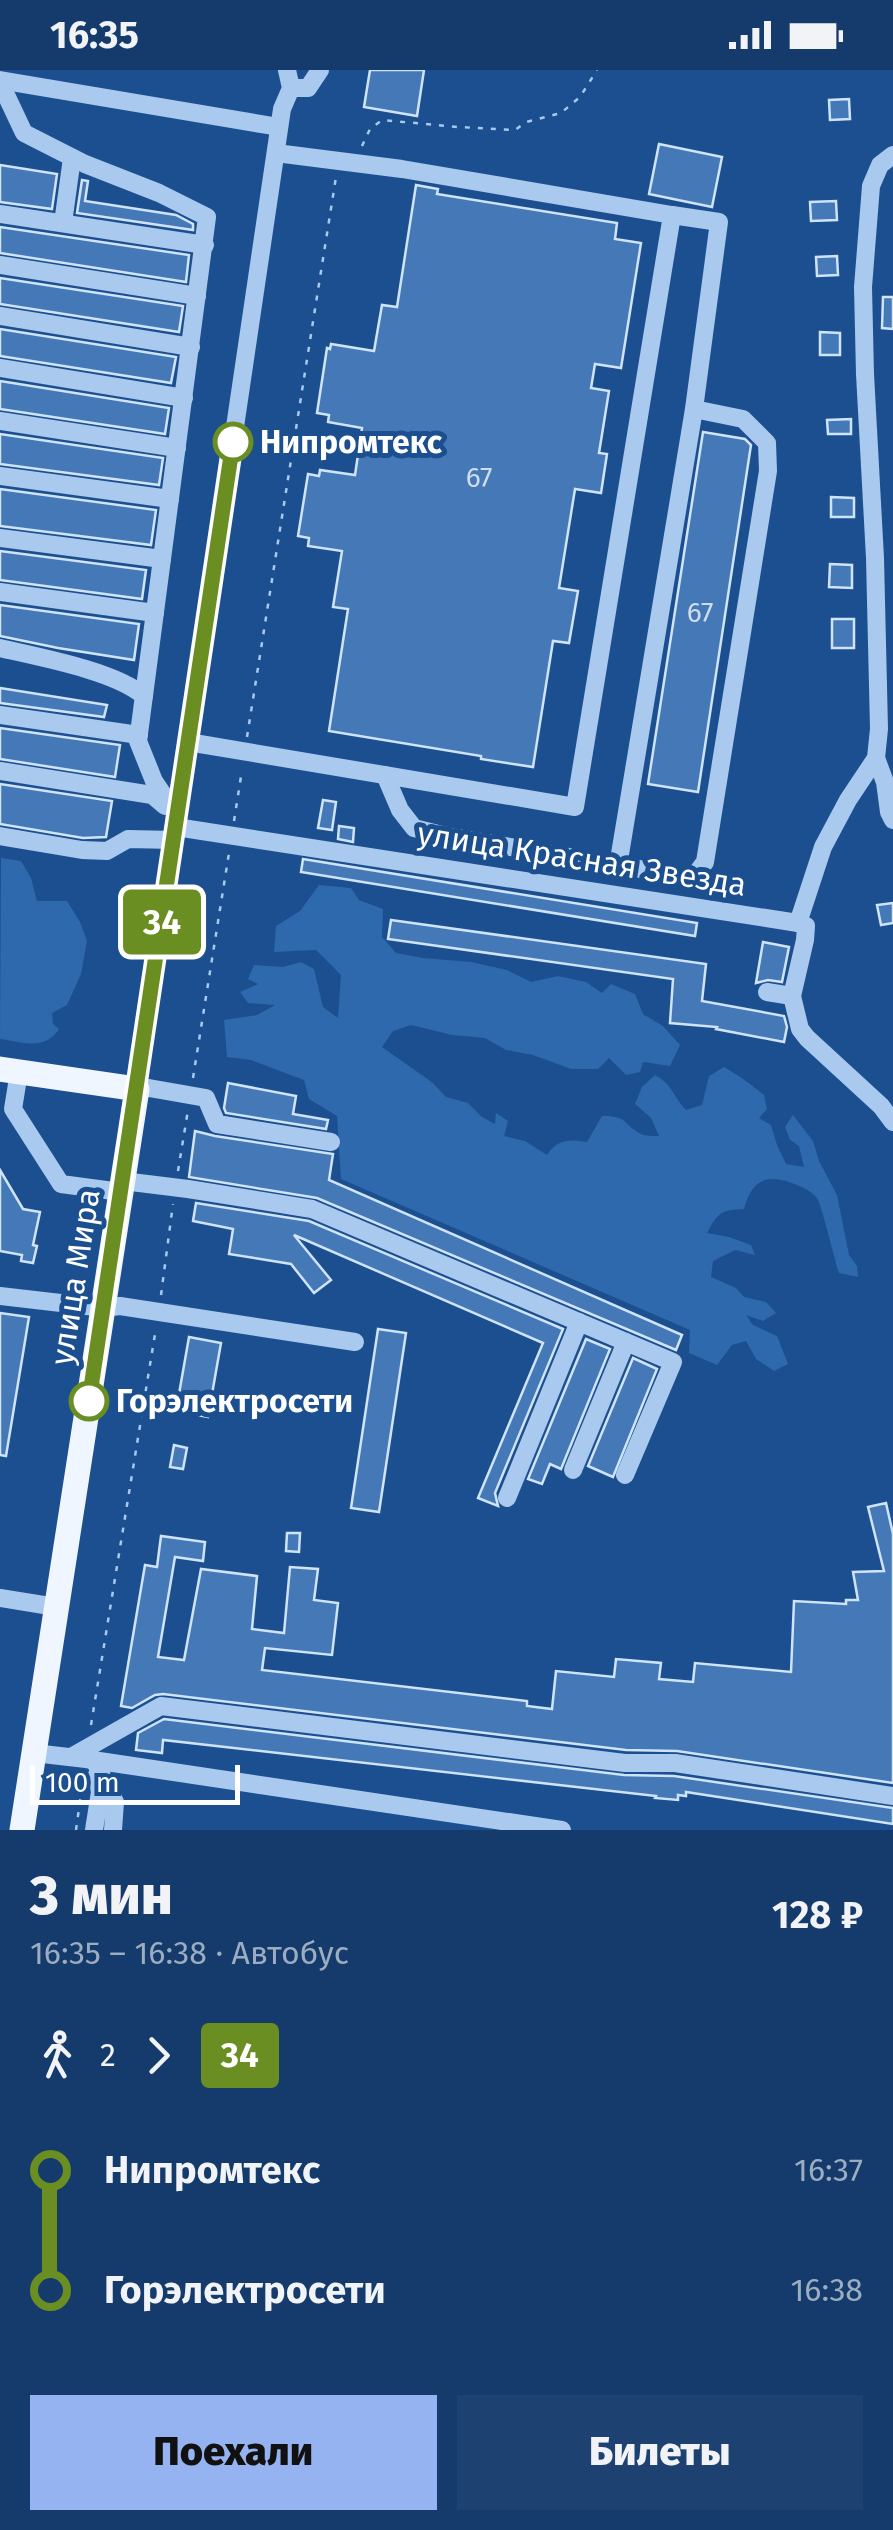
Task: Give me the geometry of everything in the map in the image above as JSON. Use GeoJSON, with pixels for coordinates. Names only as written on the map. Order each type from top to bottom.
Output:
{"type":"FeatureCollection","features":[{"type":"Feature","properties":{"kind":"main road"},"geometry":{"type":"LineString","coordinates":[[10,1071],[137,1089]]}},
{"type":"Feature","properties":{"kind":"main road","name":"улица Мира"},"geometry":{"type":"LineString","coordinates":[[22,1830],[137,1089]]}},
{"type":"Feature","properties":{"kind":"street"},"geometry":{"type":"LineString","coordinates":[[320,70],[308,88],[289,79],[281,118],[137,1089],[206,1098],[216,1124],[332,1142]]}},
{"type":"Feature","properties":{"kind":"street"},"geometry":{"type":"LineString","coordinates":[[176,827],[138,742],[207,217],[24,133],[4,79],[281,118]]}},
{"type":"Feature","properties":{"kind":"street"},"geometry":{"type":"LineString","coordinates":[[276,153],[720,222],[694,410],[618,866]]}},
{"type":"Feature","properties":{"kind":"street"},"geometry":{"type":"LineString","coordinates":[[893,155],[880,165],[871,186],[863,287],[865,374],[884,596],[876,758],[890,797],[893,820]]}},
{"type":"Feature","properties":{"kind":"street"},"geometry":{"type":"LineString","coordinates":[[62,223],[72,158]]}},
{"type":"Feature","properties":{"kind":"street"},"geometry":{"type":"LineString","coordinates":[[0,214],[205,245]]}},
{"type":"Feature","properties":{"kind":"street"},"geometry":{"type":"LineString","coordinates":[[188,742],[575,807],[672,215]]}},
{"type":"Feature","properties":{"kind":"street"},"geometry":{"type":"LineString","coordinates":[[0,265],[198,296]]}},
{"type":"Feature","properties":{"kind":"street"},"geometry":{"type":"LineString","coordinates":[[0,316],[191,347]]}},
{"type":"Feature","properties":{"kind":"street"},"geometry":{"type":"LineString","coordinates":[[0,368],[184,398]]}},
{"type":"Feature","properties":{"kind":"street"},"geometry":{"type":"LineString","coordinates":[[385,775],[400,810],[414,828],[692,878],[705,862],[768,471],[766,443],[743,420],[694,410]]}},
{"type":"Feature","properties":{"kind":"street"},"geometry":{"type":"LineString","coordinates":[[0,421],[177,448]]}},
{"type":"Feature","properties":{"kind":"street"},"geometry":{"type":"LineString","coordinates":[[0,476],[170,499]]}},
{"type":"Feature","properties":{"kind":"street"},"geometry":{"type":"LineString","coordinates":[[0,538],[162,559]]}},
{"type":"Feature","properties":{"kind":"street"},"geometry":{"type":"LineString","coordinates":[[0,592],[155,613]]}},
{"type":"Feature","properties":{"kind":"street"},"geometry":{"type":"LineString","coordinates":[[0,648],[106,676],[133,686],[144,696]]}},
{"type":"Feature","properties":{"kind":"street"},"geometry":{"type":"LineString","coordinates":[[0,715],[139,735]]}},
{"type":"Feature","properties":{"kind":"street"},"geometry":{"type":"LineString","coordinates":[[876,758],[824,847],[798,923],[806,926],[806,940],[792,996],[806,1038],[881,1106],[893,1122]]}},
{"type":"Feature","properties":{"kind":"street"},"geometry":{"type":"LineString","coordinates":[[0,771],[152,795],[176,827]]}},
{"type":"Feature","properties":{"kind":"street"},"geometry":{"type":"LineString","coordinates":[[0,836],[107,851],[128,838],[176,827]]}},
{"type":"Feature","properties":{"kind":"street","name":"улица Красная Звезда"},"geometry":{"type":"LineString","coordinates":[[176,827],[798,923]]}},
{"type":"Feature","properties":{"kind":"street"},"geometry":{"type":"LineString","coordinates":[[767,992],[792,996]]}},
{"type":"Feature","properties":{"kind":"street"},"geometry":{"type":"LineString","coordinates":[[10,1071],[12,1110],[61,1184],[176,1187],[312,1210],[673,1362],[625,1476]]}},
{"type":"Feature","properties":{"kind":"street"},"geometry":{"type":"LineString","coordinates":[[0,1296],[104,1308],[120,1306],[354,1342]]}},
{"type":"Feature","properties":{"kind":"street"},"geometry":{"type":"LineString","coordinates":[[507,1498],[579,1322]]}},
{"type":"Feature","properties":{"kind":"street"},"geometry":{"type":"LineString","coordinates":[[573,1470],[626,1342]]}},
{"type":"Feature","properties":{"kind":"street"},"geometry":{"type":"LineString","coordinates":[[0,1598],[56,1606]]}},
{"type":"Feature","properties":{"kind":"street"},"geometry":{"type":"LineString","coordinates":[[85,1756],[162,1706],[626,1763],[675,1763],[893,1796]]}},
{"type":"Feature","properties":{"kind":"street"},"geometry":{"type":"LineString","coordinates":[[34,1754],[85,1756],[562,1830]]}},
{"type":"Feature","properties":{"kind":"street"},"geometry":{"type":"LineString","coordinates":[[85,1756],[100,1792],[94,1830]]}},
{"type":"Feature","properties":{"kind":"street"},"geometry":{"type":"LineString","coordinates":[[85,1756],[115,1802],[113,1830]]}},
{"type":"Feature","properties":{"kind":"street"},"geometry":{"type":"LineString","coordinates":[[418,1830],[421,1809]]}},
{"type":"Feature","properties":{"kind":"path"},"geometry":{"type":"LineString","coordinates":[[246,740],[346,162],[370,129],[382,120],[515,130],[526,122],[562,113],[580,97],[597,70]]}},
{"type":"Feature","properties":{"kind":"path"},"geometry":{"type":"LineString","coordinates":[[76,1830],[244,759]]}},
{"type":"Feature","properties":{"kind":"shaded area"},"geometry":{"type":"Polygon","coordinates":[[[1,858],[21,861],[37,901],[67,901],[87,941],[81,974],[67,1005],[52,1013],[53,1024],[59,1029],[40,1043],[0,1039],[1,858]]]}},
{"type":"Feature","properties":{"kind":"shaded area"},"geometry":{"type":"Polygon","coordinates":[[[319,885],[351,888],[359,900],[383,909],[382,937],[396,953],[471,962],[507,970],[531,982],[558,976],[586,982],[602,993],[611,984],[635,994],[643,1014],[663,1026],[680,1045],[670,1066],[643,1062],[640,1072],[626,1075],[609,1058],[598,1069],[571,1069],[506,1050],[485,1038],[411,1025],[393,1031],[382,1047],[433,1083],[446,1097],[468,1103],[495,1124],[496,1113],[508,1121],[504,1136],[525,1141],[547,1155],[564,1141],[587,1142],[602,1116],[611,1116],[643,1135],[659,1136],[651,1118],[635,1104],[642,1087],[655,1075],[686,1110],[702,1105],[709,1076],[724,1067],[764,1095],[767,1109],[759,1118],[771,1125],[786,1164],[804,1167],[799,1146],[790,1140],[785,1127],[793,1115],[813,1141],[837,1195],[849,1255],[857,1266],[858,1277],[839,1273],[817,1198],[787,1181],[763,1181],[752,1190],[744,1209],[721,1214],[707,1233],[751,1245],[755,1255],[735,1250],[713,1261],[711,1277],[736,1288],[744,1297],[766,1302],[776,1313],[763,1321],[746,1315],[753,1325],[777,1336],[788,1364],[774,1371],[756,1359],[746,1341],[732,1345],[717,1365],[689,1353],[690,1330],[341,1179],[337,1116],[309,1099],[304,1080],[251,1060],[227,1057],[224,1020],[257,1015],[275,1005],[248,1003],[240,992],[258,984],[248,979],[254,965],[283,967],[301,962],[314,969],[323,1007],[338,1018],[341,975],[316,950],[274,952],[276,926],[300,911],[319,885]]]}},
{"type":"Feature","properties":{"kind":"building"},"geometry":{"type":"Polygon","coordinates":[[[370,70],[424,70],[417,116],[364,107],[370,70]]]}},
{"type":"Feature","properties":{"kind":"building"},"geometry":{"type":"Polygon","coordinates":[[[849,99],[850,119],[830,120],[829,100],[849,99]]]}},
{"type":"Feature","properties":{"kind":"building"},"geometry":{"type":"Polygon","coordinates":[[[659,144],[722,157],[712,207],[649,194],[659,144]]]}},
{"type":"Feature","properties":{"kind":"building"},"geometry":{"type":"Polygon","coordinates":[[[0,165],[57,174],[52,209],[0,202],[0,165]]]}},
{"type":"Feature","properties":{"kind":"building"},"geometry":{"type":"Polygon","coordinates":[[[82,180],[88,181],[85,201],[176,215],[193,224],[193,230],[77,213],[82,180]]]}},
{"type":"Feature","properties":{"kind":"building"},"geometry":{"type":"Polygon","coordinates":[[[416,185],[438,189],[437,194],[617,223],[615,239],[641,243],[621,368],[595,364],[591,388],[609,391],[599,453],[607,454],[601,493],[575,489],[559,588],[578,591],[569,643],[553,641],[533,767],[329,731],[348,609],[333,607],[342,551],[308,546],[309,538],[298,536],[308,474],[319,476],[320,470],[355,475],[362,428],[328,422],[329,415],[317,413],[327,348],[331,344],[374,351],[382,305],[397,307],[416,185]]]}},
{"type":"Feature","properties":{"kind":"building"},"geometry":{"type":"Polygon","coordinates":[[[836,201],[837,220],[811,221],[810,202],[836,201]]]}},
{"type":"Feature","properties":{"kind":"building"},"geometry":{"type":"Polygon","coordinates":[[[0,227],[189,255],[186,282],[0,253],[0,227]]]}},
{"type":"Feature","properties":{"kind":"building"},"geometry":{"type":"Polygon","coordinates":[[[837,256],[838,275],[817,276],[816,257],[837,256]]]}},
{"type":"Feature","properties":{"kind":"building"},"geometry":{"type":"Polygon","coordinates":[[[0,278],[183,306],[179,332],[0,304],[0,278]]]}},
{"type":"Feature","properties":{"kind":"building"},"geometry":{"type":"Polygon","coordinates":[[[883,297],[893,297],[893,329],[882,328],[883,297]]]}},
{"type":"Feature","properties":{"kind":"building"},"geometry":{"type":"Polygon","coordinates":[[[0,329],[176,357],[171,383],[0,356],[0,329]]]}},
{"type":"Feature","properties":{"kind":"building"},"geometry":{"type":"Polygon","coordinates":[[[820,332],[840,333],[840,355],[820,355],[820,332]]]}},
{"type":"Feature","properties":{"kind":"building"},"geometry":{"type":"Polygon","coordinates":[[[0,381],[169,408],[165,434],[0,409],[0,381]]]}},
{"type":"Feature","properties":{"kind":"building"},"geometry":{"type":"Polygon","coordinates":[[[851,419],[851,434],[828,434],[827,420],[851,419]]]}},
{"type":"Feature","properties":{"kind":"building"},"geometry":{"type":"Polygon","coordinates":[[[703,432],[745,439],[751,445],[698,792],[648,784],[703,432]]]}},
{"type":"Feature","properties":{"kind":"building"},"geometry":{"type":"Polygon","coordinates":[[[0,434],[163,458],[159,485],[0,464],[0,434]]]}},
{"type":"Feature","properties":{"kind":"building"},"geometry":{"type":"Polygon","coordinates":[[[0,489],[156,510],[151,545],[0,526],[0,489]]]}},
{"type":"Feature","properties":{"kind":"building"},"geometry":{"type":"Polygon","coordinates":[[[831,497],[854,498],[854,517],[831,517],[831,497]]]}},
{"type":"Feature","properties":{"kind":"building"},"geometry":{"type":"Polygon","coordinates":[[[0,551],[146,570],[142,599],[0,580],[0,551]]]}},
{"type":"Feature","properties":{"kind":"building"},"geometry":{"type":"Polygon","coordinates":[[[830,564],[852,565],[852,588],[829,587],[830,564]]]}},
{"type":"Feature","properties":{"kind":"building"},"geometry":{"type":"Polygon","coordinates":[[[0,605],[139,624],[134,660],[0,636],[0,605]]]}},
{"type":"Feature","properties":{"kind":"building"},"geometry":{"type":"Polygon","coordinates":[[[832,619],[854,619],[854,648],[832,648],[832,619]]]}},
{"type":"Feature","properties":{"kind":"building"},"geometry":{"type":"Polygon","coordinates":[[[0,688],[107,705],[104,717],[0,703],[0,688]]]}},
{"type":"Feature","properties":{"kind":"building"},"geometry":{"type":"Polygon","coordinates":[[[0,728],[120,745],[115,777],[0,759],[0,728]]]}},
{"type":"Feature","properties":{"kind":"building"},"geometry":{"type":"Polygon","coordinates":[[[0,784],[112,801],[106,837],[83,838],[0,824],[0,784]]]}},
{"type":"Feature","properties":{"kind":"building"},"geometry":{"type":"Polygon","coordinates":[[[323,800],[336,802],[332,830],[318,828],[323,800]]]}},
{"type":"Feature","properties":{"kind":"building"},"geometry":{"type":"Polygon","coordinates":[[[339,826],[354,828],[353,842],[338,839],[339,826]]]}},
{"type":"Feature","properties":{"kind":"building"},"geometry":{"type":"Polygon","coordinates":[[[303,859],[697,923],[695,936],[301,872],[303,859]]]}},
{"type":"Feature","properties":{"kind":"building"},"geometry":{"type":"Polygon","coordinates":[[[893,903],[893,923],[881,925],[877,905],[893,903]]]}},
{"type":"Feature","properties":{"kind":"building"},"geometry":{"type":"Polygon","coordinates":[[[391,920],[706,964],[702,1001],[784,1016],[784,1042],[717,1027],[670,1023],[673,979],[388,939],[391,920]]]}},
{"type":"Feature","properties":{"kind":"building"},"geometry":{"type":"Polygon","coordinates":[[[763,942],[789,947],[782,982],[756,983],[763,942]]]}},
{"type":"Feature","properties":{"kind":"building"},"geometry":{"type":"Polygon","coordinates":[[[228,1083],[296,1096],[293,1114],[328,1120],[326,1129],[226,1113],[228,1083]]]}},
{"type":"Feature","properties":{"kind":"building"},"geometry":{"type":"Polygon","coordinates":[[[195,1131],[333,1154],[329,1180],[682,1335],[676,1350],[317,1198],[189,1177],[195,1131]]]}},
{"type":"Feature","properties":{"kind":"building"},"geometry":{"type":"Polygon","coordinates":[[[0,1170],[23,1209],[40,1212],[33,1263],[21,1261],[22,1255],[0,1251],[0,1170]]]}},
{"type":"Feature","properties":{"kind":"building"},"geometry":{"type":"Polygon","coordinates":[[[196,1203],[309,1221],[563,1329],[495,1493],[498,1506],[478,1498],[543,1343],[294,1235],[331,1280],[314,1293],[291,1264],[229,1254],[233,1229],[193,1221],[196,1203]]]}},
{"type":"Feature","properties":{"kind":"building"},"geometry":{"type":"Polygon","coordinates":[[[0,1313],[29,1317],[6,1456],[0,1455],[0,1313]]]}},
{"type":"Feature","properties":{"kind":"building"},"geometry":{"type":"Polygon","coordinates":[[[378,1329],[406,1333],[379,1512],[351,1508],[378,1329]]]}},
{"type":"Feature","properties":{"kind":"building"},"geometry":{"type":"Polygon","coordinates":[[[189,1337],[221,1343],[208,1417],[176,1411],[189,1337]]]}},
{"type":"Feature","properties":{"kind":"building"},"geometry":{"type":"Polygon","coordinates":[[[586,1339],[610,1349],[561,1469],[550,1464],[542,1484],[528,1479],[586,1339]]]}},
{"type":"Feature","properties":{"kind":"building"},"geometry":{"type":"Polygon","coordinates":[[[633,1358],[657,1369],[613,1477],[588,1466],[633,1358]]]}},
{"type":"Feature","properties":{"kind":"building"},"geometry":{"type":"Polygon","coordinates":[[[174,1445],[187,1448],[183,1469],[170,1467],[174,1445]]]}},
{"type":"Feature","properties":{"kind":"building"},"geometry":{"type":"Polygon","coordinates":[[[886,1503],[893,1534],[893,1783],[677,1751],[626,1750],[163,1694],[132,1708],[121,1706],[145,1565],[157,1567],[161,1536],[205,1542],[203,1561],[175,1557],[158,1657],[184,1660],[201,1569],[257,1576],[252,1629],[284,1633],[290,1567],[318,1569],[314,1600],[338,1603],[332,1655],[265,1648],[262,1670],[527,1701],[527,1706],[552,1709],[556,1671],[614,1677],[616,1659],[661,1663],[659,1679],[693,1682],[695,1663],[791,1672],[794,1601],[846,1604],[846,1600],[858,1600],[853,1572],[884,1571],[868,1507],[886,1503]]]}},
{"type":"Feature","properties":{"kind":"building"},"geometry":{"type":"Polygon","coordinates":[[[287,1533],[300,1533],[299,1552],[286,1551],[287,1533]]]}},
{"type":"Feature","properties":{"kind":"building"},"geometry":{"type":"Polygon","coordinates":[[[164,1719],[624,1775],[674,1776],[893,1808],[893,1824],[686,1792],[686,1796],[678,1795],[678,1800],[655,1798],[163,1740],[162,1753],[136,1750],[138,1733],[164,1719]]]}},
{"type":"Feature","properties":{"kind":"bus line","name":"34"},"geometry":{"type":"LineString","coordinates":[[89,1401],[233,442]]}},
{"type":"Feature","properties":{"kind":"place","name":"Нипромтекс"},"geometry":{"type":"Point","coordinates":[233,442]}},
{"type":"Feature","properties":{"kind":"place","name":"Горэлектросети"},"geometry":{"type":"Point","coordinates":[89,1401]}}]}
